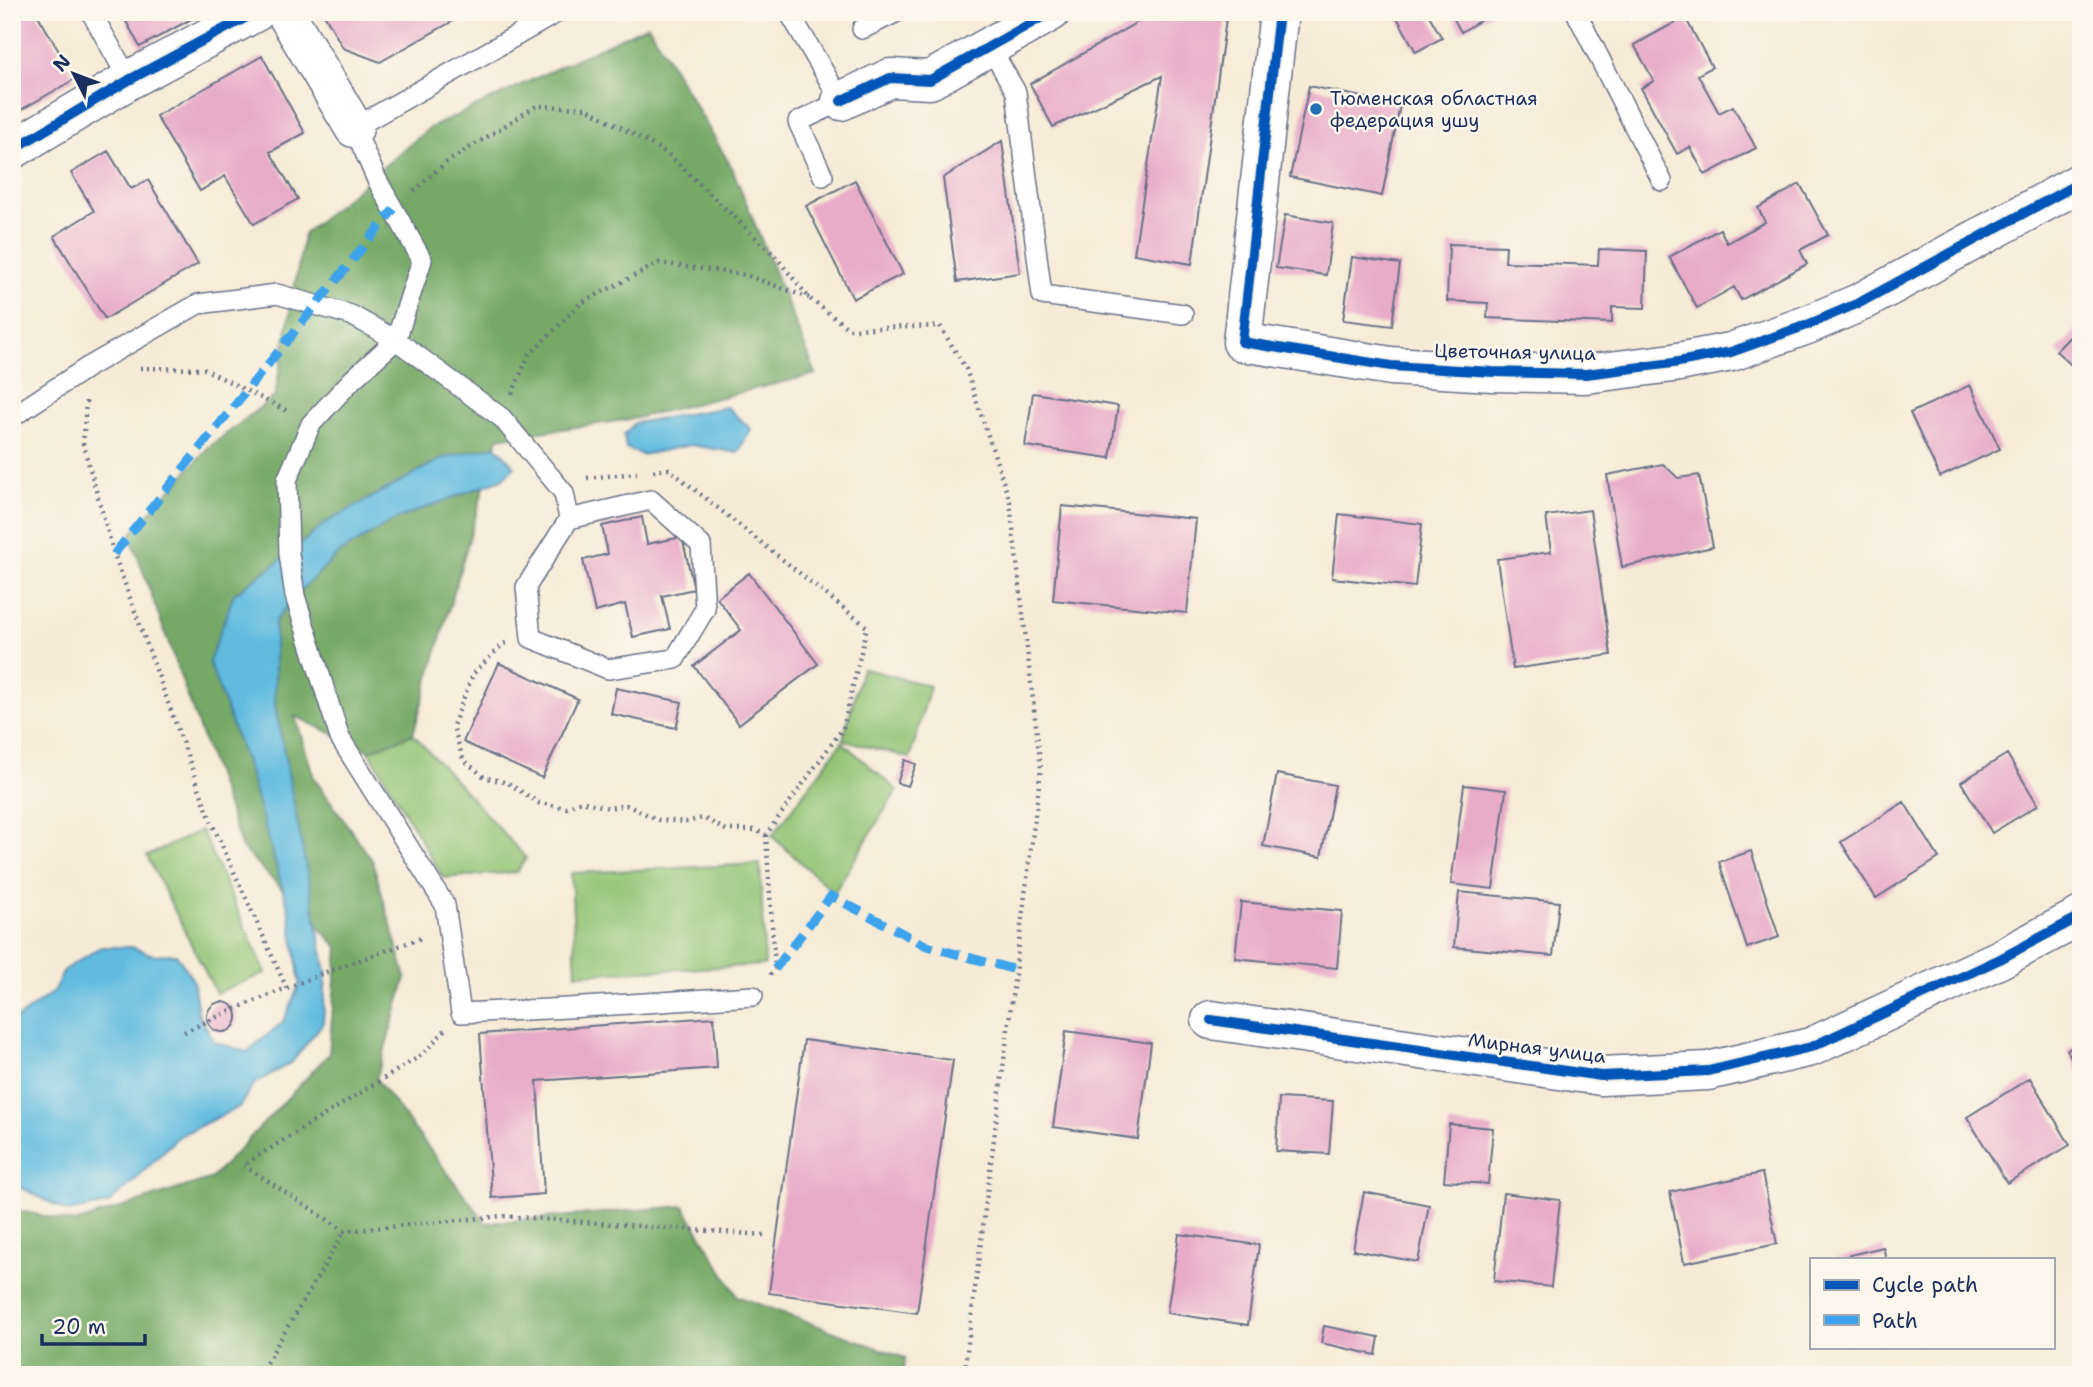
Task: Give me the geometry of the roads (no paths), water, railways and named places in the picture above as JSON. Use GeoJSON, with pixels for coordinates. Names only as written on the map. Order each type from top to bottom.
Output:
{"type":"FeatureCollection","features":[{"type":"Feature","properties":{"kind":"street"},"geometry":{"type":"LineString","coordinates":[[12,150],[129,80],[256,12]]}},
{"type":"Feature","properties":{"kind":"street"},"geometry":{"type":"LineString","coordinates":[[285,12],[354,128]]}},
{"type":"Feature","properties":{"kind":"street"},"geometry":{"type":"LineString","coordinates":[[841,101],[890,78],[930,80],[1051,12]]}},
{"type":"Feature","properties":{"kind":"street","name":"Цветочная улица"},"geometry":{"type":"LineString","coordinates":[[1279,12],[1242,342],[1391,366],[1586,374],[1673,363],[1731,352],[1861,302],[2081,182]]}},
{"type":"Feature","properties":{"kind":"street","name":"Мирная улица"},"geometry":{"type":"LineString","coordinates":[[1211,1020],[1601,1076],[1708,1071],[1811,1048],[2000,959],[2081,916]]}},
{"type":"Feature","properties":{"kind":"lane"},"geometry":{"type":"LineString","coordinates":[[90,12],[129,80]]}},
{"type":"Feature","properties":{"kind":"lane"},"geometry":{"type":"LineString","coordinates":[[558,12],[354,128],[377,180],[422,260],[396,340],[352,380],[312,424],[287,480],[289,554],[295,596],[340,738],[445,905],[461,1013],[753,996]]}},
{"type":"Feature","properties":{"kind":"lane"},"geometry":{"type":"LineString","coordinates":[[789,12],[841,101],[798,122],[822,176]]}},
{"type":"Feature","properties":{"kind":"lane"},"geometry":{"type":"LineString","coordinates":[[862,29],[897,12]]}},
{"type":"Feature","properties":{"kind":"lane"},"geometry":{"type":"LineString","coordinates":[[1576,12],[1662,181]]}},
{"type":"Feature","properties":{"kind":"lane"},"geometry":{"type":"LineString","coordinates":[[990,47],[1016,92],[1042,295],[1183,314]]}},
{"type":"Feature","properties":{"kind":"lane"},"geometry":{"type":"LineString","coordinates":[[12,417],[88,367],[198,304],[277,294],[351,315],[396,340],[502,418],[564,493],[569,519],[526,587],[531,638],[608,669],[675,659],[705,609],[701,545],[651,500],[569,519]]}},
{"type":"Feature","properties":{"kind":"water"},"geometry":{"type":"Polygon","coordinates":[[[727,407],[751,429],[738,453],[691,445],[642,455],[626,448],[624,435],[635,423],[727,407]]]}},
{"type":"Feature","properties":{"kind":"water"},"geometry":{"type":"Polygon","coordinates":[[[496,446],[515,467],[502,479],[396,519],[338,554],[295,596],[275,621],[275,705],[326,972],[323,1023],[292,1062],[254,1084],[239,1107],[179,1136],[108,1204],[68,1212],[26,1190],[12,1186],[12,1022],[53,992],[64,970],[101,947],[132,947],[153,955],[176,954],[193,980],[198,1013],[215,1042],[247,1052],[284,1021],[300,983],[289,911],[248,768],[209,662],[234,594],[289,554],[325,523],[443,458],[496,446]]]}},
{"type":"Feature","properties":{"kind":"place","name":"Тюменская областная федерация ушу"},"geometry":{"type":"Point","coordinates":[1316,109]}}]}
